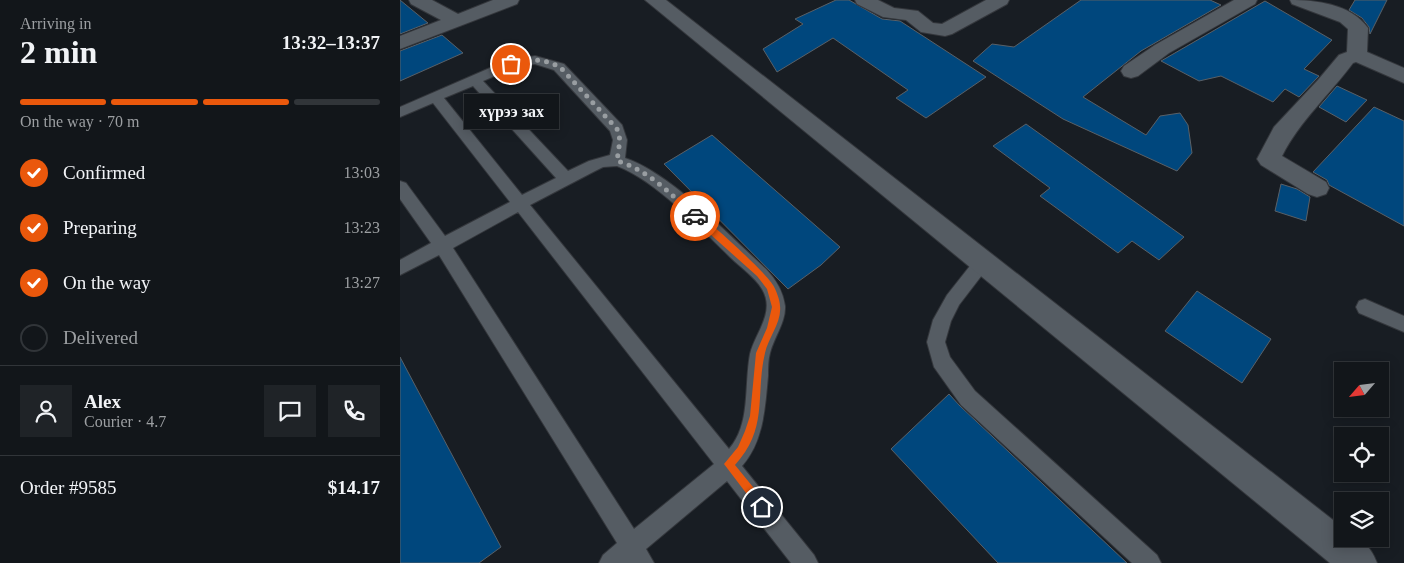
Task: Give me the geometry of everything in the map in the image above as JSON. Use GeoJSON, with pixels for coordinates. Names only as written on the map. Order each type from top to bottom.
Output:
{"type":"FeatureCollection","features":[{"type":"Feature","properties":{"kind":"street"},"geometry":{"type":"LineString","coordinates":[[418,0],[457,21]]}},
{"type":"Feature","properties":{"kind":"street"},"geometry":{"type":"LineString","coordinates":[[400,43],[510,0]]}},
{"type":"Feature","properties":{"kind":"street"},"geometry":{"type":"LineString","coordinates":[[654,0],[1359,563]]}},
{"type":"Feature","properties":{"kind":"street"},"geometry":{"type":"LineString","coordinates":[[864,0],[890,12],[912,15],[928,28],[945,30],[1000,0]]}},
{"type":"Feature","properties":{"kind":"street"},"geometry":{"type":"LineString","coordinates":[[1131,71],[1162,49],[1248,0]]}},
{"type":"Feature","properties":{"kind":"street"},"geometry":{"type":"LineString","coordinates":[[1299,0],[1347,18],[1358,28],[1356,55]]}},
{"type":"Feature","properties":{"kind":"street"},"geometry":{"type":"LineString","coordinates":[[1317,188],[1269,159],[1282,133],[1326,85],[1346,59],[1356,55],[1404,76]]}},
{"type":"Feature","properties":{"kind":"lane"},"geometry":{"type":"LineString","coordinates":[[400,112],[511,64],[527,59],[548,61],[560,67],[617,129],[620,140],[617,161]]}},
{"type":"Feature","properties":{"kind":"lane"},"geometry":{"type":"LineString","coordinates":[[475,80],[566,179]]}},
{"type":"Feature","properties":{"kind":"lane"},"geometry":{"type":"LineString","coordinates":[[435,97],[806,563]]}},
{"type":"Feature","properties":{"kind":"lane"},"geometry":{"type":"LineString","coordinates":[[400,268],[520,202],[595,164],[617,161],[628,164],[664,188],[760,274],[770,287],[776,307],[771,328],[760,353],[754,416],[742,450],[637,554],[611,563]]}},
{"type":"Feature","properties":{"kind":"lane"},"geometry":{"type":"LineString","coordinates":[[400,187],[442,246],[637,554]]}},
{"type":"Feature","properties":{"kind":"lane"},"geometry":{"type":"LineString","coordinates":[[983,262],[953,300],[942,320],[936,342],[941,361],[968,398],[1148,563]]}},
{"type":"Feature","properties":{"kind":"lane"},"geometry":{"type":"LineString","coordinates":[[1365,307],[1404,324]]}},
{"type":"Feature","properties":{"kind":"building"},"geometry":{"type":"Polygon","coordinates":[[[400,0],[428,23],[400,34],[400,0]]]}},
{"type":"Feature","properties":{"kind":"building"},"geometry":{"type":"Polygon","coordinates":[[[836,0],[849,0],[882,19],[900,21],[986,77],[926,118],[896,98],[908,90],[833,38],[777,72],[763,49],[803,24],[795,19],[836,0]]]}},
{"type":"Feature","properties":{"kind":"building"},"geometry":{"type":"Polygon","coordinates":[[[1081,0],[1210,0],[1221,5],[1141,51],[1083,97],[1146,135],[1160,116],[1180,113],[1188,125],[1192,153],[1177,171],[1063,119],[973,61],[992,44],[1014,47],[1081,0]]]}},
{"type":"Feature","properties":{"kind":"building"},"geometry":{"type":"Polygon","coordinates":[[[1355,0],[1387,0],[1370,34],[1369,27],[1362,18],[1349,10],[1355,0]]]}},
{"type":"Feature","properties":{"kind":"building"},"geometry":{"type":"Polygon","coordinates":[[[1265,1],[1332,40],[1304,69],[1319,76],[1299,97],[1285,89],[1273,102],[1221,76],[1199,81],[1161,61],[1265,1]]]}},
{"type":"Feature","properties":{"kind":"building"},"geometry":{"type":"Polygon","coordinates":[[[442,35],[463,53],[400,81],[400,51],[442,35]]]}},
{"type":"Feature","properties":{"kind":"building"},"geometry":{"type":"Polygon","coordinates":[[[1337,86],[1367,100],[1346,122],[1319,107],[1337,86]]]}},
{"type":"Feature","properties":{"kind":"building"},"geometry":{"type":"Polygon","coordinates":[[[1374,107],[1404,121],[1404,226],[1329,185],[1327,180],[1313,172],[1374,107]]]}},
{"type":"Feature","properties":{"kind":"building"},"geometry":{"type":"Polygon","coordinates":[[[1026,124],[1184,237],[1159,260],[1132,241],[1118,253],[1040,196],[1050,188],[993,146],[1026,124]]]}},
{"type":"Feature","properties":{"kind":"building"},"geometry":{"type":"Polygon","coordinates":[[[712,135],[840,247],[821,265],[788,289],[664,164],[712,135]]]}},
{"type":"Feature","properties":{"kind":"building"},"geometry":{"type":"Polygon","coordinates":[[[1281,184],[1297,189],[1310,197],[1306,221],[1275,211],[1281,184]]]}},
{"type":"Feature","properties":{"kind":"building"},"geometry":{"type":"Polygon","coordinates":[[[1197,291],[1271,339],[1242,383],[1165,331],[1197,291]]]}},
{"type":"Feature","properties":{"kind":"building"},"geometry":{"type":"Polygon","coordinates":[[[400,357],[501,547],[479,563],[400,563],[400,357]]]}},
{"type":"Feature","properties":{"kind":"building"},"geometry":{"type":"Polygon","coordinates":[[[949,394],[1127,563],[998,563],[891,449],[949,394]]]}},
{"type":"Feature","properties":{"kind":"way so far"},"geometry":{"type":"LineString","coordinates":[[511,64],[527,59],[548,61],[560,67],[617,129],[620,134],[620,152],[617,161],[628,164],[664,188],[695,216]]}},
{"type":"Feature","properties":{"kind":"place","name":"хүрээ зах"},"geometry":{"type":"Point","coordinates":[511,64]}},
{"type":"Feature","properties":{"kind":"route"},"geometry":{"type":"LineString","coordinates":[[695,216],[760,274],[770,287],[776,307],[771,328],[760,353],[754,416],[750,431],[742,450],[729,464],[762,507]]}}]}
